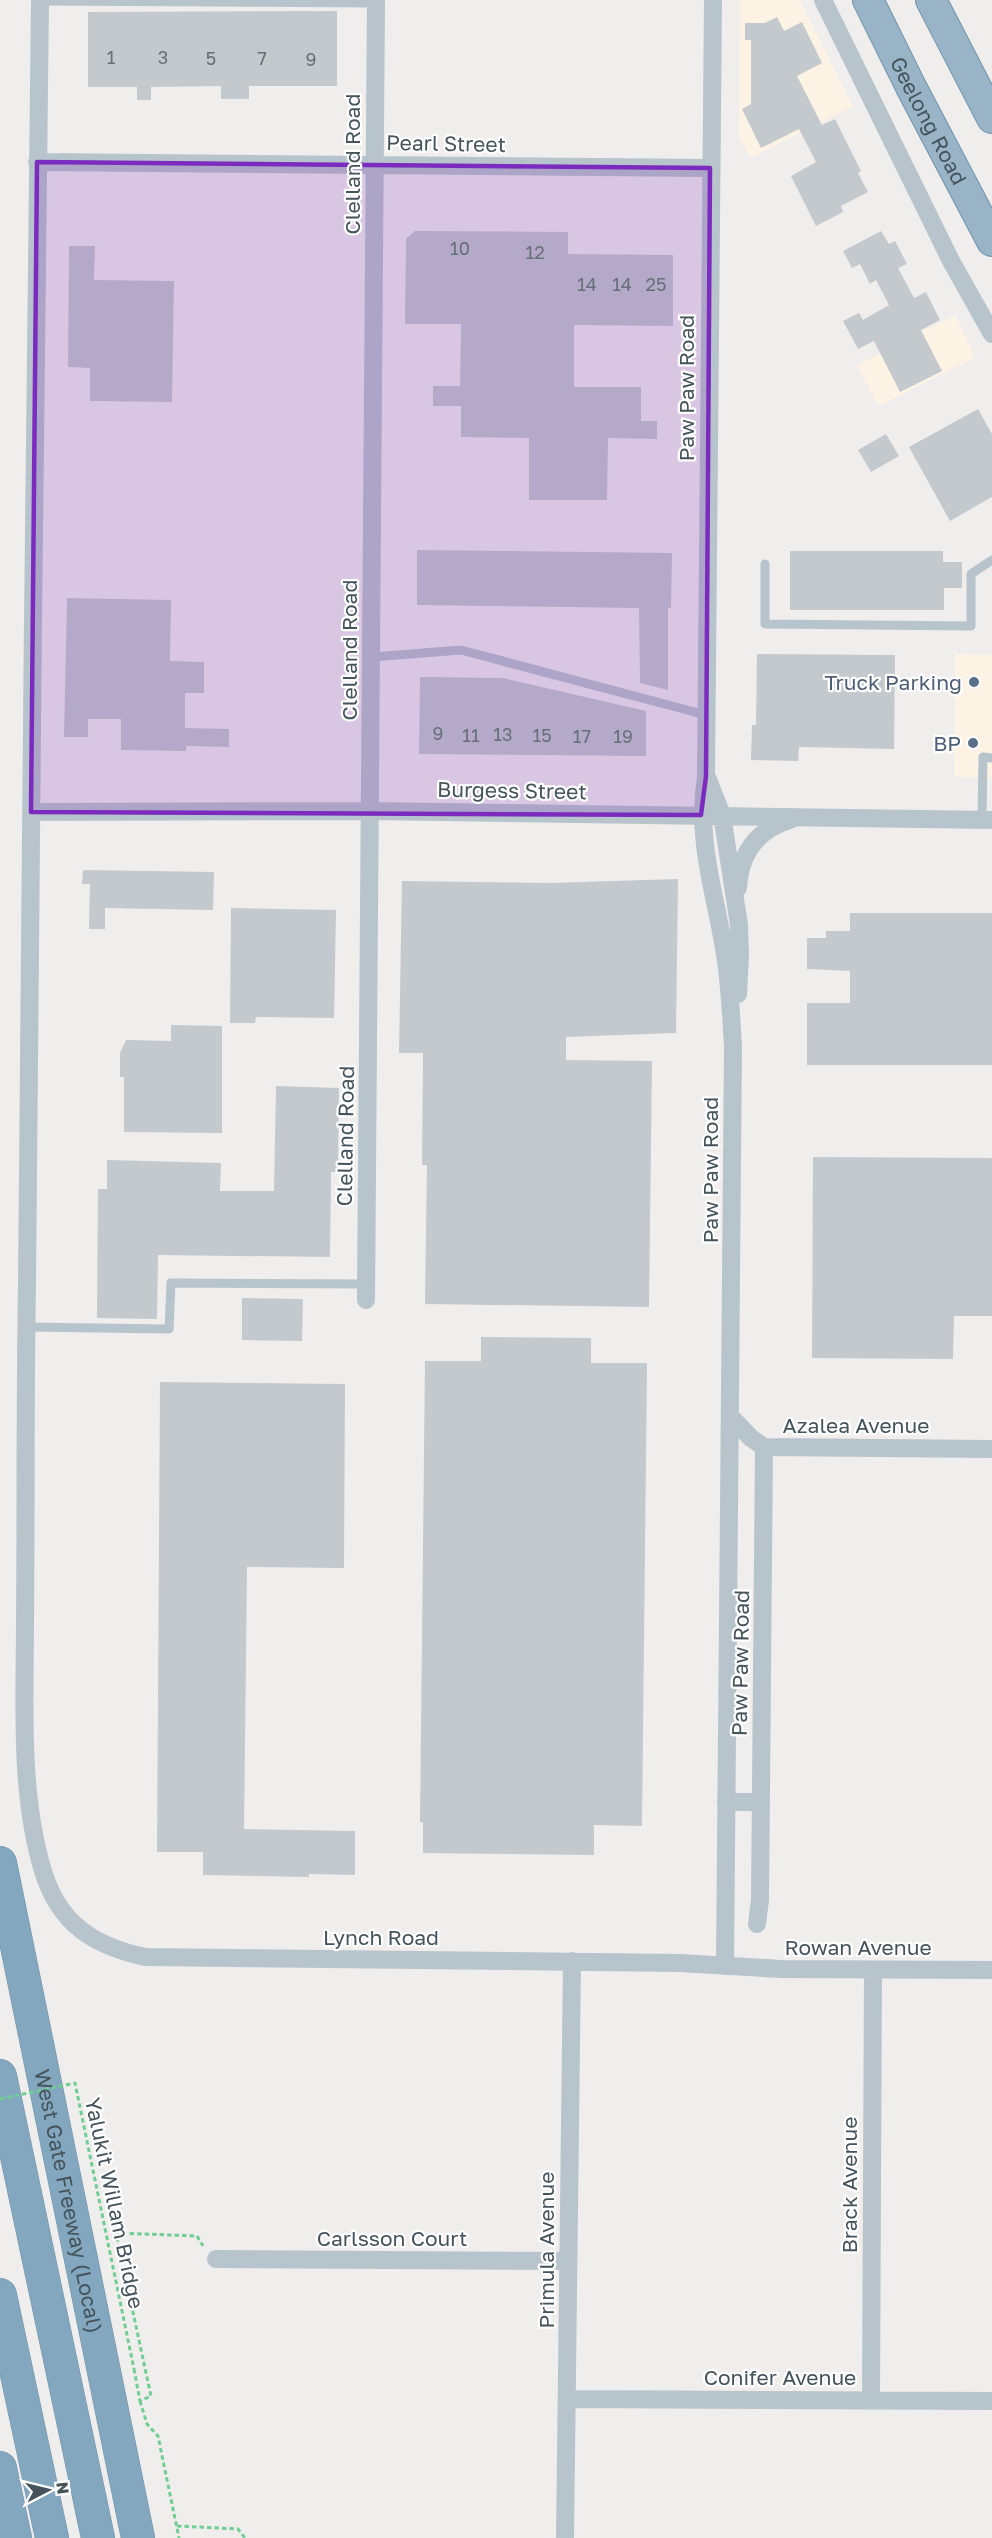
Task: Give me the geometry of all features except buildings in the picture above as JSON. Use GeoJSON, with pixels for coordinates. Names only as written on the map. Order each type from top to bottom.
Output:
{"type":"FeatureCollection","features":[{"type":"Feature","properties":{"kind":"highway","name":"Geelong Road"},"geometry":{"type":"LineString","coordinates":[[868,0],[992,241]]}},
{"type":"Feature","properties":{"kind":"highway"},"geometry":{"type":"LineString","coordinates":[[931,0],[992,118]]}},
{"type":"Feature","properties":{"kind":"highway","name":"West Gate Freeway (Local)"},"geometry":{"type":"LineString","coordinates":[[0,1863],[138,2538]]}},
{"type":"Feature","properties":{"kind":"highway"},"geometry":{"type":"LineString","coordinates":[[0,2076],[98,2538]]}},
{"type":"Feature","properties":{"kind":"highway"},"geometry":{"type":"LineString","coordinates":[[0,2295],[52,2538]]}},
{"type":"Feature","properties":{"kind":"highway"},"geometry":{"type":"LineString","coordinates":[[3,2482],[13,2538]]}},
{"type":"Feature","properties":{"kind":"street","name":"Paw Paw Road"},"geometry":{"type":"LineString","coordinates":[[713,0],[706,776],[702,815],[707,870],[727,965],[733,1047],[725,1966]]}},
{"type":"Feature","properties":{"kind":"street"},"geometry":{"type":"LineString","coordinates":[[823,0],[951,261],[992,334]]}},
{"type":"Feature","properties":{"kind":"street","name":"Lynch Road"},"geometry":{"type":"LineString","coordinates":[[40,1],[26,1327],[25,1743],[38,1848],[44,1875],[56,1901],[74,1923],[92,1939],[108,1948],[145,1957],[572,1961],[725,1966]]}},
{"type":"Feature","properties":{"kind":"street","name":"Clelland Road"},"geometry":{"type":"LineString","coordinates":[[366,1292],[376,2]]}},
{"type":"Feature","properties":{"kind":"street","name":"Pearl Street"},"geometry":{"type":"LineString","coordinates":[[37,162],[710,168]]}},
{"type":"Feature","properties":{"kind":"street","name":"Paw Paw Road"},"geometry":{"type":"LineString","coordinates":[[706,776],[722,815],[739,925],[740,974],[733,1047]]}},
{"type":"Feature","properties":{"kind":"street","name":"Burgess Street"},"geometry":{"type":"LineString","coordinates":[[31,812],[371,811],[987,820]]}},
{"type":"Feature","properties":{"kind":"street"},"geometry":{"type":"LineString","coordinates":[[739,925],[739,876],[743,858],[751,845],[761,834],[778,824],[815,816]]}},
{"type":"Feature","properties":{"kind":"street","name":"Azalea Avenue"},"geometry":{"type":"LineString","coordinates":[[731,1417],[751,1438],[764,1447],[992,1449]]}},
{"type":"Feature","properties":{"kind":"street","name":"Paw Paw Road"},"geometry":{"type":"LineString","coordinates":[[758,1924],[764,1447]]}},
{"type":"Feature","properties":{"kind":"street"},"geometry":{"type":"LineString","coordinates":[[730,1474],[741,1459],[764,1447]]}},
{"type":"Feature","properties":{"kind":"street"},"geometry":{"type":"LineString","coordinates":[[726,1802],[761,1802]]}},
{"type":"Feature","properties":{"kind":"street","name":"Primula Avenue"},"geometry":{"type":"LineString","coordinates":[[565,2538],[572,1961]]}},
{"type":"Feature","properties":{"kind":"street","name":"Rowan Avenue"},"geometry":{"type":"LineString","coordinates":[[725,1966],[781,1969],[992,1970]]}},
{"type":"Feature","properties":{"kind":"street","name":"Brack Avenue"},"geometry":{"type":"LineString","coordinates":[[871,2400],[873,1970]]}},
{"type":"Feature","properties":{"kind":"street","name":"Carlsson Court"},"geometry":{"type":"LineString","coordinates":[[216,2259],[568,2261]]}},
{"type":"Feature","properties":{"kind":"street","name":"Conifer Avenue"},"geometry":{"type":"LineString","coordinates":[[568,2398],[992,2401]]}},
{"type":"Feature","properties":{"kind":"lane"},"geometry":{"type":"LineString","coordinates":[[40,1],[376,2]]}},
{"type":"Feature","properties":{"kind":"lane"},"geometry":{"type":"LineString","coordinates":[[765,564],[765,624],[971,626],[971,574],[992,560]]}},
{"type":"Feature","properties":{"kind":"lane"},"geometry":{"type":"LineString","coordinates":[[372,657],[461,650],[706,715]]}},
{"type":"Feature","properties":{"kind":"lane"},"geometry":{"type":"LineString","coordinates":[[987,820],[983,758],[992,758]]}},
{"type":"Feature","properties":{"kind":"lane"},"geometry":{"type":"LineString","coordinates":[[26,1327],[170,1329],[171,1283],[366,1292]]}},
{"type":"Feature","properties":{"kind":"path","name":"Yalukit Willam Bridge"},"geometry":{"type":"LineString","coordinates":[[0,2099],[75,2084],[140,2400]]}},
{"type":"Feature","properties":{"kind":"path"},"geometry":{"type":"LineString","coordinates":[[179,2538],[158,2436],[147,2424],[140,2400],[151,2396],[116,2233],[197,2236],[200,2244],[216,2259]]}},
{"type":"Feature","properties":{"kind":"path"},"geometry":{"type":"LineString","coordinates":[[177,2526],[238,2529],[245,2538]]}},
{"type":"Feature","properties":{"kind":"highlighted area"},"geometry":{"type":"Polygon","coordinates":[[[37,162],[710,168],[706,776],[701,815],[31,812],[37,162]]]}},
{"type":"Feature","properties":{"kind":"shaded area"},"geometry":{"type":"Polygon","coordinates":[[[740,0],[800,0],[853,106],[751,158],[739,136],[740,0]]]}},
{"type":"Feature","properties":{"kind":"shaded area"},"geometry":{"type":"Polygon","coordinates":[[[955,315],[975,357],[879,406],[857,365],[955,315]]]}},
{"type":"Feature","properties":{"kind":"shaded area","name":"BP"},"geometry":{"type":"Polygon","coordinates":[[[955,654],[992,655],[992,778],[954,777],[955,654]]]}},
{"type":"Feature","properties":{"kind":"place","name":"Truck Parking"},"geometry":{"type":"Point","coordinates":[974,682]}},
{"type":"Feature","properties":{"kind":"place","name":"BP"},"geometry":{"type":"Point","coordinates":[973,743]}}]}
